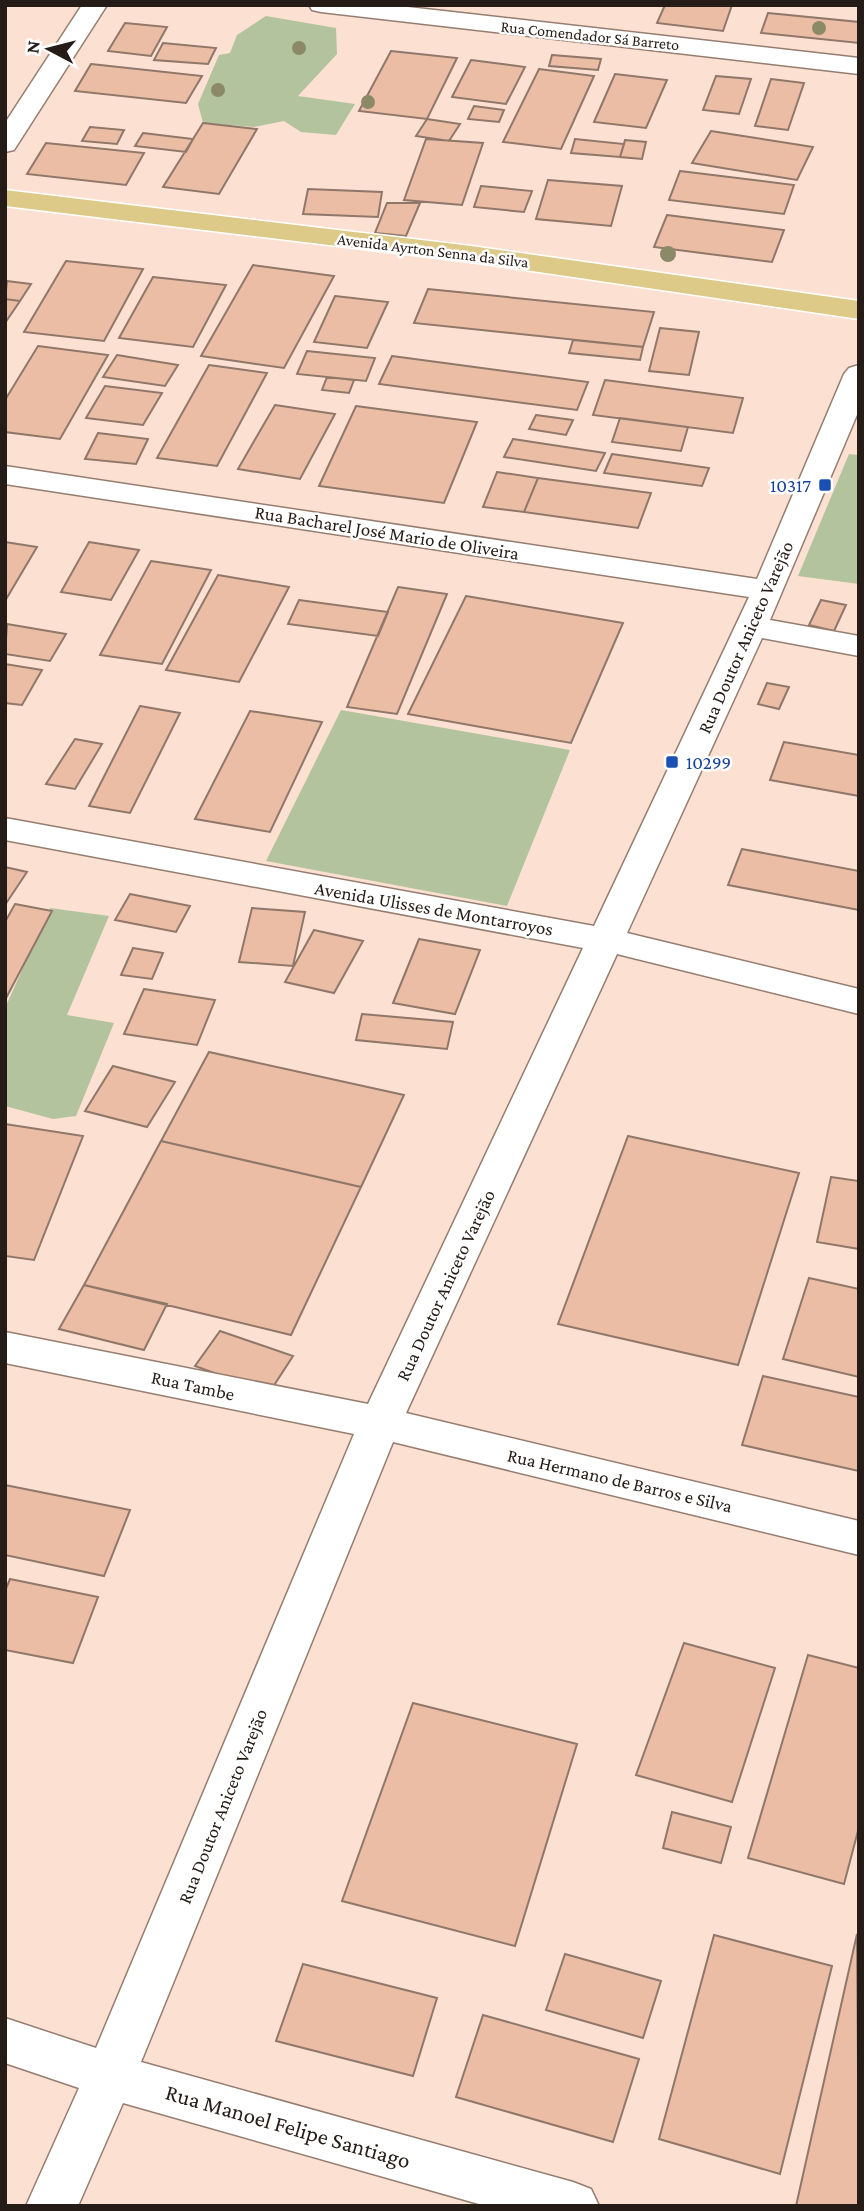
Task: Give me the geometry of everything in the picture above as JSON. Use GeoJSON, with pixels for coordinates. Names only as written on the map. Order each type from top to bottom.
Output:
{"type":"FeatureCollection","features":[{"type":"Feature","properties":{"kind":"main road","name":"Avenida Ayrton Senna da Silva"},"geometry":{"type":"LineString","coordinates":[[5,198],[471,254],[859,310]]}},
{"type":"Feature","properties":{"kind":"street"},"geometry":{"type":"LineString","coordinates":[[5,144],[95,5]]}},
{"type":"Feature","properties":{"kind":"street","name":"Rua Comendador Sá Barreto"},"geometry":{"type":"LineString","coordinates":[[321,5],[859,66]]}},
{"type":"Feature","properties":{"kind":"street","name":"Rua Doutor Aniceto Varejão"},"geometry":{"type":"LineString","coordinates":[[52,2206],[110,2076],[380,1423],[768,590],[859,374]]}},
{"type":"Feature","properties":{"kind":"street","name":"Rua Bacharel José Mario de Oliveira"},"geometry":{"type":"LineString","coordinates":[[5,475],[768,590]]}},
{"type":"Feature","properties":{"kind":"street"},"geometry":{"type":"LineString","coordinates":[[751,626],[859,646]]}},
{"type":"Feature","properties":{"kind":"street","name":"Avenida Ulisses de Montarroyos"},"geometry":{"type":"LineString","coordinates":[[5,828],[607,940],[859,1002]]}},
{"type":"Feature","properties":{"kind":"street","name":"Rua Tambe"},"geometry":{"type":"LineString","coordinates":[[5,1347],[380,1423]]}},
{"type":"Feature","properties":{"kind":"street","name":"Rua Hermano de Barros e Silva"},"geometry":{"type":"LineString","coordinates":[[380,1423],[859,1538]]}},
{"type":"Feature","properties":{"kind":"street","name":"Rua Manoel Felipe Santiago"},"geometry":{"type":"LineString","coordinates":[[5,2040],[110,2076],[573,2206]]}},
{"type":"Feature","properties":{"kind":"green space"},"geometry":{"type":"Polygon","coordinates":[[[266,16],[336,28],[337,54],[298,96],[355,104],[336,135],[301,132],[284,121],[254,127],[203,123],[198,104],[219,55],[230,53],[237,35],[266,16]]]}},
{"type":"Feature","properties":{"kind":"green space"},"geometry":{"type":"Polygon","coordinates":[[[849,454],[859,455],[859,584],[798,576],[849,454]]]}},
{"type":"Feature","properties":{"kind":"green space"},"geometry":{"type":"Polygon","coordinates":[[[341,710],[570,750],[507,906],[266,861],[341,710]]]}},
{"type":"Feature","properties":{"kind":"green space"},"geometry":{"type":"Polygon","coordinates":[[[50,908],[109,916],[67,1015],[114,1023],[76,1116],[53,1119],[5,1106],[5,1008],[50,908]]]}},
{"type":"Feature","properties":{"kind":"building"},"geometry":{"type":"Polygon","coordinates":[[[665,5],[732,5],[723,31],[657,23],[665,5]]]}},
{"type":"Feature","properties":{"kind":"building"},"geometry":{"type":"Polygon","coordinates":[[[768,13],[859,22],[859,43],[761,33],[768,13]]]}},
{"type":"Feature","properties":{"kind":"building"},"geometry":{"type":"Polygon","coordinates":[[[125,23],[167,27],[151,56],[108,51],[125,23]]]}},
{"type":"Feature","properties":{"kind":"building"},"geometry":{"type":"Polygon","coordinates":[[[163,43],[216,48],[208,64],[154,60],[163,43]]]}},
{"type":"Feature","properties":{"kind":"building"},"geometry":{"type":"Polygon","coordinates":[[[391,51],[457,58],[427,119],[359,111],[391,51]]]}},
{"type":"Feature","properties":{"kind":"building"},"geometry":{"type":"Polygon","coordinates":[[[552,55],[601,59],[598,70],[549,66],[552,55]]]}},
{"type":"Feature","properties":{"kind":"building"},"geometry":{"type":"Polygon","coordinates":[[[471,60],[525,67],[506,104],[452,97],[471,60]]]}},
{"type":"Feature","properties":{"kind":"building"},"geometry":{"type":"Polygon","coordinates":[[[91,64],[202,76],[186,103],[75,91],[91,64]]]}},
{"type":"Feature","properties":{"kind":"building"},"geometry":{"type":"Polygon","coordinates":[[[539,69],[594,76],[561,149],[503,142],[539,69]]]}},
{"type":"Feature","properties":{"kind":"building"},"geometry":{"type":"Polygon","coordinates":[[[615,74],[667,80],[646,128],[594,122],[615,74]]]}},
{"type":"Feature","properties":{"kind":"building"},"geometry":{"type":"Polygon","coordinates":[[[716,76],[751,79],[739,114],[703,110],[716,76]]]}},
{"type":"Feature","properties":{"kind":"building"},"geometry":{"type":"Polygon","coordinates":[[[771,79],[804,83],[788,130],[755,126],[771,79]]]}},
{"type":"Feature","properties":{"kind":"building"},"geometry":{"type":"Polygon","coordinates":[[[474,106],[504,110],[499,122],[468,119],[474,106]]]}},
{"type":"Feature","properties":{"kind":"building"},"geometry":{"type":"Polygon","coordinates":[[[427,119],[460,124],[449,141],[416,136],[427,119]]]}},
{"type":"Feature","properties":{"kind":"building"},"geometry":{"type":"Polygon","coordinates":[[[203,123],[257,129],[219,194],[163,187],[203,123]]]}},
{"type":"Feature","properties":{"kind":"building"},"geometry":{"type":"Polygon","coordinates":[[[90,127],[124,130],[117,144],[82,141],[90,127]]]}},
{"type":"Feature","properties":{"kind":"building"},"geometry":{"type":"Polygon","coordinates":[[[711,131],[813,147],[797,180],[692,163],[711,131]]]}},
{"type":"Feature","properties":{"kind":"building"},"geometry":{"type":"Polygon","coordinates":[[[143,133],[193,139],[186,152],[135,146],[143,133]]]}},
{"type":"Feature","properties":{"kind":"building"},"geometry":{"type":"Polygon","coordinates":[[[426,139],[483,143],[462,205],[404,200],[426,139]]]}},
{"type":"Feature","properties":{"kind":"building"},"geometry":{"type":"Polygon","coordinates":[[[575,139],[624,144],[620,157],[571,153],[575,139]]]}},
{"type":"Feature","properties":{"kind":"building"},"geometry":{"type":"Polygon","coordinates":[[[625,140],[646,142],[642,159],[620,157],[625,140]]]}},
{"type":"Feature","properties":{"kind":"building"},"geometry":{"type":"Polygon","coordinates":[[[46,143],[144,153],[126,185],[27,174],[46,143]]]}},
{"type":"Feature","properties":{"kind":"building"},"geometry":{"type":"Polygon","coordinates":[[[680,171],[794,185],[784,214],[669,200],[680,171]]]}},
{"type":"Feature","properties":{"kind":"building"},"geometry":{"type":"Polygon","coordinates":[[[548,180],[622,186],[611,226],[536,219],[548,180]]]}},
{"type":"Feature","properties":{"kind":"building"},"geometry":{"type":"Polygon","coordinates":[[[481,186],[532,191],[524,212],[474,207],[481,186]]]}},
{"type":"Feature","properties":{"kind":"building"},"geometry":{"type":"Polygon","coordinates":[[[308,189],[382,192],[378,217],[303,214],[308,189]]]}},
{"type":"Feature","properties":{"kind":"building"},"geometry":{"type":"Polygon","coordinates":[[[387,203],[420,203],[406,236],[375,233],[387,203]]]}},
{"type":"Feature","properties":{"kind":"building"},"geometry":{"type":"Polygon","coordinates":[[[667,215],[784,230],[772,262],[654,247],[667,215]]]}},
{"type":"Feature","properties":{"kind":"building"},"geometry":{"type":"Polygon","coordinates":[[[66,261],[143,269],[104,341],[24,332],[66,261]]]}},
{"type":"Feature","properties":{"kind":"building"},"geometry":{"type":"Polygon","coordinates":[[[253,265],[334,276],[284,368],[201,356],[253,265]]]}},
{"type":"Feature","properties":{"kind":"building"},"geometry":{"type":"Polygon","coordinates":[[[153,277],[226,285],[193,347],[119,338],[153,277]]]}},
{"type":"Feature","properties":{"kind":"building"},"geometry":{"type":"Polygon","coordinates":[[[7,281],[31,284],[20,301],[5,299],[7,281]]]}},
{"type":"Feature","properties":{"kind":"building"},"geometry":{"type":"Polygon","coordinates":[[[428,289],[654,312],[643,347],[414,323],[428,289]]]}},
{"type":"Feature","properties":{"kind":"building"},"geometry":{"type":"Polygon","coordinates":[[[335,296],[388,302],[367,348],[314,342],[335,296]]]}},
{"type":"Feature","properties":{"kind":"building"},"geometry":{"type":"Polygon","coordinates":[[[5,299],[20,301],[5,323],[5,299]]]}},
{"type":"Feature","properties":{"kind":"building"},"geometry":{"type":"Polygon","coordinates":[[[660,328],[699,332],[689,375],[649,371],[660,328]]]}},
{"type":"Feature","properties":{"kind":"building"},"geometry":{"type":"Polygon","coordinates":[[[573,340],[643,347],[640,360],[569,353],[573,340]]]}},
{"type":"Feature","properties":{"kind":"building"},"geometry":{"type":"Polygon","coordinates":[[[38,346],[108,355],[60,439],[5,432],[5,400],[38,346]]]}},
{"type":"Feature","properties":{"kind":"building"},"geometry":{"type":"Polygon","coordinates":[[[307,351],[375,358],[366,381],[297,374],[307,351]]]}},
{"type":"Feature","properties":{"kind":"building"},"geometry":{"type":"Polygon","coordinates":[[[117,355],[178,365],[165,386],[103,377],[117,355]]]}},
{"type":"Feature","properties":{"kind":"building"},"geometry":{"type":"Polygon","coordinates":[[[392,356],[588,382],[577,410],[379,384],[392,356]]]}},
{"type":"Feature","properties":{"kind":"building"},"geometry":{"type":"Polygon","coordinates":[[[209,365],[267,373],[217,466],[157,458],[209,365]]]}},
{"type":"Feature","properties":{"kind":"building"},"geometry":{"type":"Polygon","coordinates":[[[327,377],[354,380],[349,393],[322,390],[327,377]]]}},
{"type":"Feature","properties":{"kind":"building"},"geometry":{"type":"Polygon","coordinates":[[[605,380],[743,398],[733,433],[593,415],[605,380]]]}},
{"type":"Feature","properties":{"kind":"building"},"geometry":{"type":"Polygon","coordinates":[[[105,386],[162,393],[143,425],[86,418],[105,386]]]}},
{"type":"Feature","properties":{"kind":"building"},"geometry":{"type":"Polygon","coordinates":[[[275,405],[335,414],[300,479],[238,469],[275,405]]]}},
{"type":"Feature","properties":{"kind":"building"},"geometry":{"type":"Polygon","coordinates":[[[356,406],[477,422],[444,503],[319,486],[356,406]]]}},
{"type":"Feature","properties":{"kind":"building"},"geometry":{"type":"Polygon","coordinates":[[[536,415],[573,420],[566,435],[529,429],[536,415]]]}},
{"type":"Feature","properties":{"kind":"building"},"geometry":{"type":"Polygon","coordinates":[[[620,418],[688,427],[681,451],[612,442],[620,418]]]}},
{"type":"Feature","properties":{"kind":"building"},"geometry":{"type":"Polygon","coordinates":[[[98,433],[148,439],[136,464],[85,459],[98,433]]]}},
{"type":"Feature","properties":{"kind":"building"},"geometry":{"type":"Polygon","coordinates":[[[513,439],[605,453],[596,471],[504,457],[513,439]]]}},
{"type":"Feature","properties":{"kind":"building"},"geometry":{"type":"Polygon","coordinates":[[[612,454],[709,468],[702,486],[604,473],[612,454]]]}},
{"type":"Feature","properties":{"kind":"building"},"geometry":{"type":"Polygon","coordinates":[[[497,472],[538,478],[524,512],[483,507],[497,472]]]}},
{"type":"Feature","properties":{"kind":"building"},"geometry":{"type":"Polygon","coordinates":[[[538,478],[651,493],[638,528],[524,512],[538,478]]]}},
{"type":"Feature","properties":{"kind":"building"},"geometry":{"type":"Polygon","coordinates":[[[5,542],[37,547],[5,601],[5,542]]]}},
{"type":"Feature","properties":{"kind":"building"},"geometry":{"type":"Polygon","coordinates":[[[89,542],[139,550],[111,600],[61,592],[89,542]]]}},
{"type":"Feature","properties":{"kind":"building"},"geometry":{"type":"Polygon","coordinates":[[[151,561],[211,570],[162,664],[100,655],[151,561]]]}},
{"type":"Feature","properties":{"kind":"building"},"geometry":{"type":"Polygon","coordinates":[[[218,575],[289,587],[239,682],[166,670],[218,575]]]}},
{"type":"Feature","properties":{"kind":"building"},"geometry":{"type":"Polygon","coordinates":[[[398,587],[447,594],[397,714],[347,707],[398,587]]]}},
{"type":"Feature","properties":{"kind":"building"},"geometry":{"type":"Polygon","coordinates":[[[466,596],[623,623],[571,743],[408,714],[466,596]]]}},
{"type":"Feature","properties":{"kind":"building"},"geometry":{"type":"Polygon","coordinates":[[[299,600],[388,612],[378,636],[288,624],[299,600]]]}},
{"type":"Feature","properties":{"kind":"building"},"geometry":{"type":"Polygon","coordinates":[[[821,600],[846,605],[834,631],[809,625],[821,600]]]}},
{"type":"Feature","properties":{"kind":"building"},"geometry":{"type":"Polygon","coordinates":[[[7,624],[66,634],[50,661],[5,654],[7,624]]]}},
{"type":"Feature","properties":{"kind":"building"},"geometry":{"type":"Polygon","coordinates":[[[5,664],[42,670],[22,705],[5,703],[5,664]]]}},
{"type":"Feature","properties":{"kind":"building"},"geometry":{"type":"Polygon","coordinates":[[[767,683],[789,687],[779,709],[758,704],[767,683]]]}},
{"type":"Feature","properties":{"kind":"building"},"geometry":{"type":"Polygon","coordinates":[[[140,706],[180,713],[130,813],[89,806],[140,706]]]}},
{"type":"Feature","properties":{"kind":"building"},"geometry":{"type":"Polygon","coordinates":[[[250,711],[322,722],[270,832],[195,819],[250,711]]]}},
{"type":"Feature","properties":{"kind":"building"},"geometry":{"type":"Polygon","coordinates":[[[75,739],[102,744],[75,789],[46,784],[75,739]]]}},
{"type":"Feature","properties":{"kind":"building"},"geometry":{"type":"Polygon","coordinates":[[[784,742],[859,755],[859,796],[770,780],[784,742]]]}},
{"type":"Feature","properties":{"kind":"building"},"geometry":{"type":"Polygon","coordinates":[[[742,849],[859,871],[859,910],[728,885],[742,849]]]}},
{"type":"Feature","properties":{"kind":"building"},"geometry":{"type":"Polygon","coordinates":[[[5,867],[27,872],[5,905],[5,867]]]}},
{"type":"Feature","properties":{"kind":"building"},"geometry":{"type":"Polygon","coordinates":[[[130,894],[190,906],[176,932],[115,920],[130,894]]]}},
{"type":"Feature","properties":{"kind":"building"},"geometry":{"type":"Polygon","coordinates":[[[15,904],[52,911],[5,1000],[5,922],[15,904]]]}},
{"type":"Feature","properties":{"kind":"building"},"geometry":{"type":"Polygon","coordinates":[[[252,908],[305,912],[293,966],[239,962],[252,908]]]}},
{"type":"Feature","properties":{"kind":"building"},"geometry":{"type":"Polygon","coordinates":[[[314,930],[363,941],[334,993],[285,982],[314,930]]]}},
{"type":"Feature","properties":{"kind":"building"},"geometry":{"type":"Polygon","coordinates":[[[419,939],[480,950],[455,1014],[393,1003],[419,939]]]}},
{"type":"Feature","properties":{"kind":"building"},"geometry":{"type":"Polygon","coordinates":[[[133,948],[163,953],[152,979],[121,975],[133,948]]]}},
{"type":"Feature","properties":{"kind":"building"},"geometry":{"type":"Polygon","coordinates":[[[144,989],[215,1000],[197,1045],[124,1034],[144,989]]]}},
{"type":"Feature","properties":{"kind":"building"},"geometry":{"type":"Polygon","coordinates":[[[362,1014],[453,1022],[447,1049],[356,1040],[362,1014]]]}},
{"type":"Feature","properties":{"kind":"building"},"geometry":{"type":"Polygon","coordinates":[[[209,1052],[404,1095],[361,1187],[161,1141],[209,1052]]]}},
{"type":"Feature","properties":{"kind":"building"},"geometry":{"type":"Polygon","coordinates":[[[113,1066],[175,1082],[147,1127],[85,1111],[113,1066]]]}},
{"type":"Feature","properties":{"kind":"building"},"geometry":{"type":"Polygon","coordinates":[[[5,1124],[83,1136],[34,1260],[5,1256],[5,1124]]]}},
{"type":"Feature","properties":{"kind":"building"},"geometry":{"type":"Polygon","coordinates":[[[628,1136],[799,1173],[738,1365],[558,1324],[628,1136]]]}},
{"type":"Feature","properties":{"kind":"building"},"geometry":{"type":"Polygon","coordinates":[[[161,1141],[361,1187],[291,1335],[84,1285],[161,1141]]]}},
{"type":"Feature","properties":{"kind":"building"},"geometry":{"type":"Polygon","coordinates":[[[831,1177],[859,1181],[859,1249],[817,1242],[831,1177]]]}},
{"type":"Feature","properties":{"kind":"building"},"geometry":{"type":"Polygon","coordinates":[[[809,1278],[859,1289],[859,1377],[783,1359],[809,1278]]]}},
{"type":"Feature","properties":{"kind":"building"},"geometry":{"type":"Polygon","coordinates":[[[84,1285],[167,1304],[144,1350],[59,1329],[84,1285]]]}},
{"type":"Feature","properties":{"kind":"building"},"geometry":{"type":"Polygon","coordinates":[[[220,1331],[293,1356],[269,1393],[195,1366],[220,1331]]]}},
{"type":"Feature","properties":{"kind":"building"},"geometry":{"type":"Polygon","coordinates":[[[763,1376],[859,1397],[859,1471],[742,1445],[763,1376]]]}},
{"type":"Feature","properties":{"kind":"building"},"geometry":{"type":"Polygon","coordinates":[[[5,1485],[130,1510],[104,1576],[5,1555],[5,1485]]]}},
{"type":"Feature","properties":{"kind":"building"},"geometry":{"type":"Polygon","coordinates":[[[10,1579],[98,1597],[73,1663],[5,1650],[5,1591],[10,1579]]]}},
{"type":"Feature","properties":{"kind":"building"},"geometry":{"type":"Polygon","coordinates":[[[684,1643],[775,1668],[732,1802],[636,1775],[684,1643]]]}},
{"type":"Feature","properties":{"kind":"building"},"geometry":{"type":"Polygon","coordinates":[[[808,1655],[859,1668],[859,1827],[844,1884],[748,1858],[808,1655]]]}},
{"type":"Feature","properties":{"kind":"building"},"geometry":{"type":"Polygon","coordinates":[[[413,1703],[577,1744],[515,1946],[342,1901],[413,1703]]]}},
{"type":"Feature","properties":{"kind":"building"},"geometry":{"type":"Polygon","coordinates":[[[672,1812],[731,1827],[721,1863],[663,1848],[672,1812]]]}},
{"type":"Feature","properties":{"kind":"building"},"geometry":{"type":"Polygon","coordinates":[[[857,1934],[859,2206],[796,2206],[857,1934]]]}},
{"type":"Feature","properties":{"kind":"building"},"geometry":{"type":"Polygon","coordinates":[[[714,1935],[832,1966],[780,2174],[659,2139],[714,1935]]]}},
{"type":"Feature","properties":{"kind":"building"},"geometry":{"type":"Polygon","coordinates":[[[565,1954],[661,1981],[643,2038],[546,2010],[565,1954]]]}},
{"type":"Feature","properties":{"kind":"building"},"geometry":{"type":"Polygon","coordinates":[[[303,1964],[437,1998],[413,2076],[276,2041],[303,1964]]]}},
{"type":"Feature","properties":{"kind":"building"},"geometry":{"type":"Polygon","coordinates":[[[483,2015],[639,2059],[613,2142],[456,2097],[483,2015]]]}},
{"type":"Feature","properties":{"kind":"place","name":"10317"},"geometry":{"type":"Point","coordinates":[825,485]}},
{"type":"Feature","properties":{"kind":"place","name":"10299"},"geometry":{"type":"Point","coordinates":[672,762]}}]}
